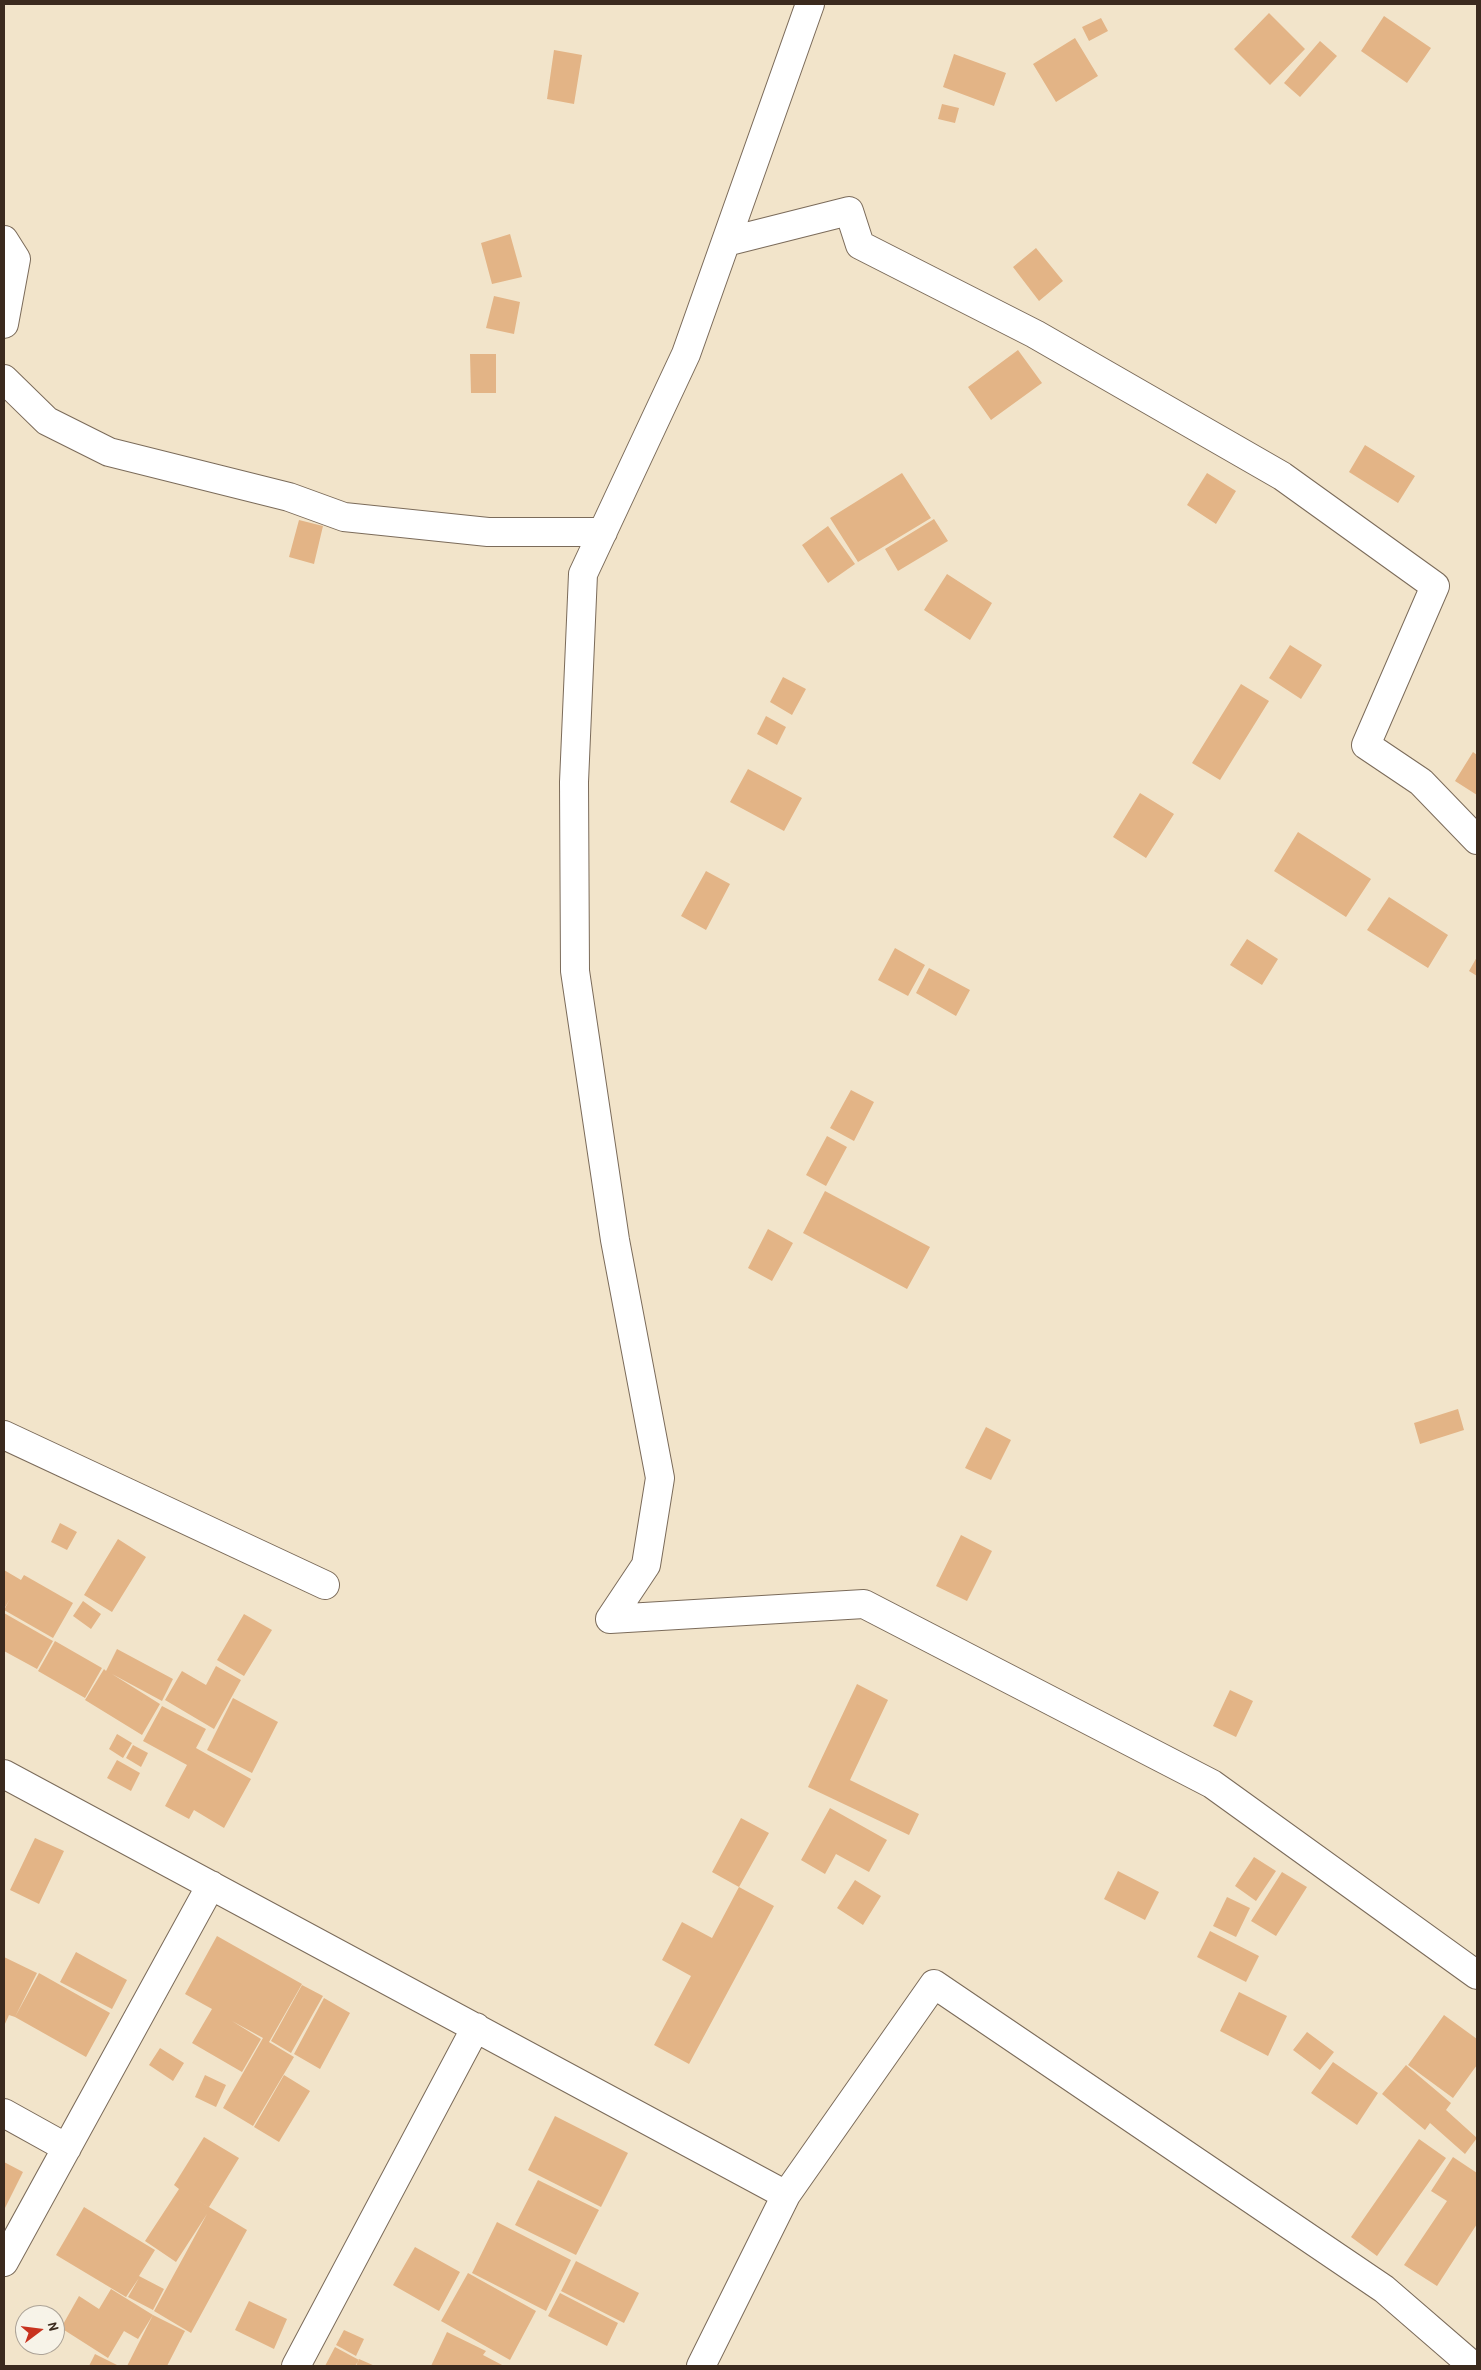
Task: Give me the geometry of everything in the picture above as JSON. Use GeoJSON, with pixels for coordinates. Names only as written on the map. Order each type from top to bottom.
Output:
{"type":"FeatureCollection","features":[{"type":"Feature","properties":{"kind":"street"},"geometry":{"type":"LineString","coordinates":[[810,4],[686,354],[583,574],[574,782],[575,971],[615,1240],[660,1478],[646,1565],[610,1619],[864,1604],[1212,1784],[1477,1975]]}},
{"type":"Feature","properties":{"kind":"street"},"geometry":{"type":"LineString","coordinates":[[726,242],[849,211],[860,245],[1035,334],[1282,476],[1436,586],[1366,745],[1421,782],[1477,840]]}},
{"type":"Feature","properties":{"kind":"street"},"geometry":{"type":"LineString","coordinates":[[4,240],[16,259],[4,324]]}},
{"type":"Feature","properties":{"kind":"street"},"geometry":{"type":"LineString","coordinates":[[4,378],[48,421],[109,452],[289,497],[344,518],[488,532],[603,532]]}},
{"type":"Feature","properties":{"kind":"street"},"geometry":{"type":"LineString","coordinates":[[4,1435],[325,1585]]}},
{"type":"Feature","properties":{"kind":"street"},"geometry":{"type":"LineString","coordinates":[[4,1774],[786,2195]]}},
{"type":"Feature","properties":{"kind":"street"},"geometry":{"type":"LineString","coordinates":[[4,2262],[211,1885]]}},
{"type":"Feature","properties":{"kind":"street"},"geometry":{"type":"LineString","coordinates":[[701,2366],[786,2195],[934,1984],[1384,2289],[1473,2366]]}},
{"type":"Feature","properties":{"kind":"street"},"geometry":{"type":"LineString","coordinates":[[296,2366],[476,2027]]}},
{"type":"Feature","properties":{"kind":"street"},"geometry":{"type":"LineString","coordinates":[[4,2113],[67,2148]]}},
{"type":"Feature","properties":{"kind":"building"},"geometry":{"type":"Polygon","coordinates":[[[1269,13],[1305,49],[1270,85],[1234,49],[1269,13]]]}},
{"type":"Feature","properties":{"kind":"building"},"geometry":{"type":"Polygon","coordinates":[[[1384,16],[1431,48],[1407,83],[1361,51],[1384,16]]]}},
{"type":"Feature","properties":{"kind":"building"},"geometry":{"type":"Polygon","coordinates":[[[1101,18],[1108,31],[1089,41],[1082,27],[1101,18]]]}},
{"type":"Feature","properties":{"kind":"building"},"geometry":{"type":"Polygon","coordinates":[[[1075,38],[1098,76],[1056,102],[1033,64],[1075,38]]]}},
{"type":"Feature","properties":{"kind":"building"},"geometry":{"type":"Polygon","coordinates":[[[1320,41],[1337,56],[1300,97],[1284,83],[1320,41]]]}},
{"type":"Feature","properties":{"kind":"building"},"geometry":{"type":"Polygon","coordinates":[[[554,50],[582,55],[574,104],[547,99],[554,50]]]}},
{"type":"Feature","properties":{"kind":"building"},"geometry":{"type":"Polygon","coordinates":[[[954,54],[1006,73],[994,106],[943,87],[954,54]]]}},
{"type":"Feature","properties":{"kind":"building"},"geometry":{"type":"Polygon","coordinates":[[[942,104],[959,108],[955,123],[938,119],[942,104]]]}},
{"type":"Feature","properties":{"kind":"building"},"geometry":{"type":"Polygon","coordinates":[[[510,234],[522,277],[492,284],[481,243],[510,234]]]}},
{"type":"Feature","properties":{"kind":"building"},"geometry":{"type":"Polygon","coordinates":[[[1036,248],[1063,281],[1039,301],[1013,267],[1036,248]]]}},
{"type":"Feature","properties":{"kind":"building"},"geometry":{"type":"Polygon","coordinates":[[[494,296],[520,302],[514,334],[486,328],[494,296]]]}},
{"type":"Feature","properties":{"kind":"building"},"geometry":{"type":"Polygon","coordinates":[[[1018,350],[1042,383],[991,420],[968,387],[1018,350]]]}},
{"type":"Feature","properties":{"kind":"building"},"geometry":{"type":"Polygon","coordinates":[[[470,354],[496,354],[496,393],[471,393],[470,354]]]}},
{"type":"Feature","properties":{"kind":"building"},"geometry":{"type":"Polygon","coordinates":[[[1365,445],[1415,476],[1398,503],[1349,472],[1365,445]]]}},
{"type":"Feature","properties":{"kind":"building"},"geometry":{"type":"Polygon","coordinates":[[[902,473],[931,518],[858,562],[830,518],[902,473]]]}},
{"type":"Feature","properties":{"kind":"building"},"geometry":{"type":"Polygon","coordinates":[[[1207,473],[1236,491],[1216,524],[1187,505],[1207,473]]]}},
{"type":"Feature","properties":{"kind":"building"},"geometry":{"type":"Polygon","coordinates":[[[934,519],[948,541],[898,571],[885,549],[934,519]]]}},
{"type":"Feature","properties":{"kind":"building"},"geometry":{"type":"Polygon","coordinates":[[[299,520],[323,526],[314,564],[289,557],[299,520]]]}},
{"type":"Feature","properties":{"kind":"building"},"geometry":{"type":"Polygon","coordinates":[[[828,526],[855,564],[828,583],[802,545],[828,526]]]}},
{"type":"Feature","properties":{"kind":"building"},"geometry":{"type":"Polygon","coordinates":[[[947,574],[992,603],[970,640],[924,610],[947,574]]]}},
{"type":"Feature","properties":{"kind":"building"},"geometry":{"type":"Polygon","coordinates":[[[1290,645],[1322,665],[1301,699],[1269,678],[1290,645]]]}},
{"type":"Feature","properties":{"kind":"building"},"geometry":{"type":"Polygon","coordinates":[[[783,677],[806,689],[792,715],[770,702],[783,677]]]}},
{"type":"Feature","properties":{"kind":"building"},"geometry":{"type":"Polygon","coordinates":[[[1241,684],[1269,701],[1220,780],[1192,763],[1241,684]]]}},
{"type":"Feature","properties":{"kind":"building"},"geometry":{"type":"Polygon","coordinates":[[[766,716],[786,727],[777,745],[757,734],[766,716]]]}},
{"type":"Feature","properties":{"kind":"building"},"geometry":{"type":"Polygon","coordinates":[[[1473,752],[1477,755],[1477,795],[1455,781],[1473,752]]]}},
{"type":"Feature","properties":{"kind":"building"},"geometry":{"type":"Polygon","coordinates":[[[748,769],[802,798],[784,831],[730,802],[748,769]]]}},
{"type":"Feature","properties":{"kind":"building"},"geometry":{"type":"Polygon","coordinates":[[[1140,793],[1174,814],[1146,858],[1113,837],[1140,793]]]}},
{"type":"Feature","properties":{"kind":"building"},"geometry":{"type":"Polygon","coordinates":[[[1298,832],[1371,879],[1346,917],[1274,871],[1298,832]]]}},
{"type":"Feature","properties":{"kind":"building"},"geometry":{"type":"Polygon","coordinates":[[[706,871],[730,884],[706,930],[681,916],[706,871]]]}},
{"type":"Feature","properties":{"kind":"building"},"geometry":{"type":"Polygon","coordinates":[[[1389,897],[1448,935],[1428,968],[1367,930],[1389,897]]]}},
{"type":"Feature","properties":{"kind":"building"},"geometry":{"type":"Polygon","coordinates":[[[1247,939],[1278,959],[1262,985],[1230,965],[1247,939]]]}},
{"type":"Feature","properties":{"kind":"building"},"geometry":{"type":"Polygon","coordinates":[[[895,948],[925,965],[908,996],[878,980],[895,948]]]}},
{"type":"Feature","properties":{"kind":"building"},"geometry":{"type":"Polygon","coordinates":[[[1477,957],[1477,976],[1469,971],[1477,957]]]}},
{"type":"Feature","properties":{"kind":"building"},"geometry":{"type":"Polygon","coordinates":[[[929,968],[970,990],[956,1016],[916,993],[929,968]]]}},
{"type":"Feature","properties":{"kind":"building"},"geometry":{"type":"Polygon","coordinates":[[[851,1090],[874,1102],[854,1141],[830,1128],[851,1090]]]}},
{"type":"Feature","properties":{"kind":"building"},"geometry":{"type":"Polygon","coordinates":[[[827,1136],[847,1147],[826,1186],[806,1175],[827,1136]]]}},
{"type":"Feature","properties":{"kind":"building"},"geometry":{"type":"Polygon","coordinates":[[[825,1191],[930,1247],[907,1289],[803,1233],[825,1191]]]}},
{"type":"Feature","properties":{"kind":"building"},"geometry":{"type":"Polygon","coordinates":[[[768,1229],[793,1243],[772,1281],[748,1268],[768,1229]]]}},
{"type":"Feature","properties":{"kind":"building"},"geometry":{"type":"Polygon","coordinates":[[[1458,1409],[1464,1430],[1420,1444],[1414,1423],[1458,1409]]]}},
{"type":"Feature","properties":{"kind":"building"},"geometry":{"type":"Polygon","coordinates":[[[986,1427],[1011,1440],[991,1480],[965,1468],[986,1427]]]}},
{"type":"Feature","properties":{"kind":"building"},"geometry":{"type":"Polygon","coordinates":[[[60,1523],[77,1532],[67,1550],[51,1542],[60,1523]]]}},
{"type":"Feature","properties":{"kind":"building"},"geometry":{"type":"Polygon","coordinates":[[[961,1535],[992,1551],[967,1601],[936,1586],[961,1535]]]}},
{"type":"Feature","properties":{"kind":"building"},"geometry":{"type":"Polygon","coordinates":[[[118,1539],[146,1557],[112,1612],[84,1595],[118,1539]]]}},
{"type":"Feature","properties":{"kind":"building"},"geometry":{"type":"Polygon","coordinates":[[[4,1570],[21,1580],[24,1575],[73,1603],[53,1638],[4,1610],[10,1599],[4,1609],[4,1570]]]}},
{"type":"Feature","properties":{"kind":"building"},"geometry":{"type":"Polygon","coordinates":[[[83,1601],[101,1614],[91,1629],[73,1616],[83,1601]]]}},
{"type":"Feature","properties":{"kind":"building"},"geometry":{"type":"Polygon","coordinates":[[[4,1613],[53,1641],[37,1669],[4,1651],[4,1613]]]}},
{"type":"Feature","properties":{"kind":"building"},"geometry":{"type":"Polygon","coordinates":[[[244,1614],[272,1630],[244,1676],[217,1660],[244,1614]]]}},
{"type":"Feature","properties":{"kind":"building"},"geometry":{"type":"Polygon","coordinates":[[[55,1641],[102,1668],[85,1698],[38,1671],[55,1641]]]}},
{"type":"Feature","properties":{"kind":"building"},"geometry":{"type":"Polygon","coordinates":[[[117,1649],[173,1679],[162,1701],[112,1674],[160,1704],[142,1735],[85,1700],[104,1669],[106,1671],[117,1649]]]}},
{"type":"Feature","properties":{"kind":"building"},"geometry":{"type":"Polygon","coordinates":[[[216,1666],[241,1680],[214,1729],[165,1700],[182,1671],[206,1685],[216,1666]]]}},
{"type":"Feature","properties":{"kind":"building"},"geometry":{"type":"Polygon","coordinates":[[[857,1684],[888,1700],[850,1780],[919,1814],[909,1835],[808,1787],[857,1684]]]}},
{"type":"Feature","properties":{"kind":"building"},"geometry":{"type":"Polygon","coordinates":[[[1230,1690],[1253,1701],[1236,1737],[1213,1726],[1230,1690]]]}},
{"type":"Feature","properties":{"kind":"building"},"geometry":{"type":"Polygon","coordinates":[[[233,1698],[278,1722],[252,1773],[207,1750],[233,1698]]]}},
{"type":"Feature","properties":{"kind":"building"},"geometry":{"type":"Polygon","coordinates":[[[162,1706],[206,1729],[196,1748],[251,1779],[224,1828],[194,1810],[189,1819],[165,1806],[187,1765],[143,1741],[162,1706]]]}},
{"type":"Feature","properties":{"kind":"building"},"geometry":{"type":"Polygon","coordinates":[[[117,1734],[132,1743],[123,1758],[109,1749],[117,1734]]]}},
{"type":"Feature","properties":{"kind":"building"},"geometry":{"type":"Polygon","coordinates":[[[133,1745],[148,1753],[141,1767],[126,1758],[133,1745]]]}},
{"type":"Feature","properties":{"kind":"building"},"geometry":{"type":"Polygon","coordinates":[[[117,1760],[140,1773],[131,1791],[107,1778],[117,1760]]]}},
{"type":"Feature","properties":{"kind":"building"},"geometry":{"type":"Polygon","coordinates":[[[830,1808],[887,1840],[869,1872],[836,1854],[825,1874],[801,1860],[830,1808]]]}},
{"type":"Feature","properties":{"kind":"building"},"geometry":{"type":"Polygon","coordinates":[[[741,1818],[769,1833],[739,1887],[712,1872],[741,1818]]]}},
{"type":"Feature","properties":{"kind":"building"},"geometry":{"type":"Polygon","coordinates":[[[35,1838],[64,1851],[39,1904],[10,1890],[35,1838]]]}},
{"type":"Feature","properties":{"kind":"building"},"geometry":{"type":"Polygon","coordinates":[[[1254,1857],[1276,1871],[1256,1901],[1235,1886],[1254,1857]]]}},
{"type":"Feature","properties":{"kind":"building"},"geometry":{"type":"Polygon","coordinates":[[[1118,1871],[1159,1892],[1145,1920],[1104,1899],[1118,1871]]]}},
{"type":"Feature","properties":{"kind":"building"},"geometry":{"type":"Polygon","coordinates":[[[1282,1872],[1307,1887],[1276,1936],[1251,1921],[1282,1872]]]}},
{"type":"Feature","properties":{"kind":"building"},"geometry":{"type":"Polygon","coordinates":[[[855,1880],[881,1896],[863,1925],[837,1908],[855,1880]]]}},
{"type":"Feature","properties":{"kind":"building"},"geometry":{"type":"Polygon","coordinates":[[[739,1887],[774,1906],[689,2064],[654,2045],[691,1976],[662,1960],[682,1922],[712,1938],[739,1887]]]}},
{"type":"Feature","properties":{"kind":"building"},"geometry":{"type":"Polygon","coordinates":[[[1227,1897],[1250,1908],[1236,1937],[1213,1926],[1227,1897]]]}},
{"type":"Feature","properties":{"kind":"building"},"geometry":{"type":"Polygon","coordinates":[[[1210,1931],[1259,1956],[1246,1982],[1197,1957],[1210,1931]]]}},
{"type":"Feature","properties":{"kind":"building"},"geometry":{"type":"Polygon","coordinates":[[[217,1936],[302,1984],[269,2042],[294,2057],[253,2126],[223,2108],[263,2038],[232,2021],[261,2039],[242,2072],[192,2043],[212,2009],[185,1994],[217,1936]]]}},
{"type":"Feature","properties":{"kind":"building"},"geometry":{"type":"Polygon","coordinates":[[[76,1952],[127,1980],[112,2009],[60,1982],[76,1952]]]}},
{"type":"Feature","properties":{"kind":"building"},"geometry":{"type":"Polygon","coordinates":[[[4,1957],[37,1973],[15,2017],[9,2015],[4,2026],[4,1957]]]}},
{"type":"Feature","properties":{"kind":"building"},"geometry":{"type":"Polygon","coordinates":[[[39,1973],[110,2013],[86,2057],[15,2017],[39,1973]]]}},
{"type":"Feature","properties":{"kind":"building"},"geometry":{"type":"Polygon","coordinates":[[[302,1985],[323,1996],[291,2053],[271,2041],[302,1985]]]}},
{"type":"Feature","properties":{"kind":"building"},"geometry":{"type":"Polygon","coordinates":[[[1239,1992],[1287,2016],[1268,2056],[1220,2031],[1239,1992]]]}},
{"type":"Feature","properties":{"kind":"building"},"geometry":{"type":"Polygon","coordinates":[[[324,1998],[350,2013],[320,2069],[294,2054],[324,1998]]]}},
{"type":"Feature","properties":{"kind":"building"},"geometry":{"type":"Polygon","coordinates":[[[1444,2015],[1477,2039],[1477,2065],[1453,2098],[1408,2065],[1444,2015]]]}},
{"type":"Feature","properties":{"kind":"building"},"geometry":{"type":"Polygon","coordinates":[[[1307,2032],[1334,2052],[1320,2070],[1293,2050],[1307,2032]]]}},
{"type":"Feature","properties":{"kind":"building"},"geometry":{"type":"Polygon","coordinates":[[[160,2048],[184,2063],[173,2081],[149,2065],[160,2048]]]}},
{"type":"Feature","properties":{"kind":"building"},"geometry":{"type":"Polygon","coordinates":[[[1333,2062],[1378,2093],[1357,2125],[1311,2093],[1333,2062]]]}},
{"type":"Feature","properties":{"kind":"building"},"geometry":{"type":"Polygon","coordinates":[[[1406,2065],[1451,2103],[1446,2110],[1477,2138],[1465,2154],[1430,2123],[1425,2130],[1382,2094],[1406,2065]]]}},
{"type":"Feature","properties":{"kind":"building"},"geometry":{"type":"Polygon","coordinates":[[[205,2075],[226,2085],[216,2107],[195,2097],[205,2075]]]}},
{"type":"Feature","properties":{"kind":"building"},"geometry":{"type":"Polygon","coordinates":[[[284,2075],[310,2091],[279,2142],[254,2127],[284,2075]]]}},
{"type":"Feature","properties":{"kind":"building"},"geometry":{"type":"Polygon","coordinates":[[[555,2116],[628,2153],[601,2207],[528,2170],[555,2116]]]}},
{"type":"Feature","properties":{"kind":"building"},"geometry":{"type":"Polygon","coordinates":[[[204,2137],[239,2158],[209,2207],[189,2195],[247,2230],[191,2333],[154,2311],[207,2214],[176,2262],[145,2241],[179,2189],[174,2185],[204,2137]]]}},
{"type":"Feature","properties":{"kind":"building"},"geometry":{"type":"Polygon","coordinates":[[[1419,2139],[1446,2158],[1377,2256],[1351,2237],[1419,2139]]]}},
{"type":"Feature","properties":{"kind":"building"},"geometry":{"type":"Polygon","coordinates":[[[1453,2157],[1477,2173],[1477,2224],[1437,2286],[1404,2265],[1447,2201],[1431,2191],[1453,2157]]]}},
{"type":"Feature","properties":{"kind":"building"},"geometry":{"type":"Polygon","coordinates":[[[4,2162],[23,2172],[4,2210],[4,2162]]]}},
{"type":"Feature","properties":{"kind":"building"},"geometry":{"type":"Polygon","coordinates":[[[538,2180],[599,2210],[576,2255],[515,2225],[538,2180]]]}},
{"type":"Feature","properties":{"kind":"building"},"geometry":{"type":"Polygon","coordinates":[[[84,2207],[155,2250],[139,2276],[164,2289],[153,2310],[128,2297],[139,2278],[126,2297],[56,2255],[84,2207]]]}},
{"type":"Feature","properties":{"kind":"building"},"geometry":{"type":"Polygon","coordinates":[[[497,2222],[571,2260],[546,2311],[472,2273],[497,2222]]]}},
{"type":"Feature","properties":{"kind":"building"},"geometry":{"type":"Polygon","coordinates":[[[415,2247],[460,2272],[439,2311],[393,2285],[415,2247]]]}},
{"type":"Feature","properties":{"kind":"building"},"geometry":{"type":"Polygon","coordinates":[[[576,2261],[639,2293],[624,2323],[561,2291],[576,2261]]]}},
{"type":"Feature","properties":{"kind":"building"},"geometry":{"type":"Polygon","coordinates":[[[468,2273],[536,2311],[510,2360],[441,2321],[468,2273]]]}},
{"type":"Feature","properties":{"kind":"building"},"geometry":{"type":"Polygon","coordinates":[[[111,2289],[153,2315],[138,2339],[124,2331],[108,2358],[65,2331],[65,2321],[79,2296],[99,2309],[111,2289]]]}},
{"type":"Feature","properties":{"kind":"building"},"geometry":{"type":"Polygon","coordinates":[[[560,2293],[618,2323],[607,2346],[548,2316],[560,2293]]]}},
{"type":"Feature","properties":{"kind":"building"},"geometry":{"type":"Polygon","coordinates":[[[249,2301],[287,2319],[274,2349],[235,2330],[249,2301]]]}},
{"type":"Feature","properties":{"kind":"building"},"geometry":{"type":"Polygon","coordinates":[[[153,2315],[185,2331],[167,2366],[127,2366],[153,2315]]]}},
{"type":"Feature","properties":{"kind":"building"},"geometry":{"type":"Polygon","coordinates":[[[344,2330],[364,2339],[356,2356],[336,2345],[344,2330]]]}},
{"type":"Feature","properties":{"kind":"building"},"geometry":{"type":"Polygon","coordinates":[[[447,2332],[486,2351],[483,2355],[504,2366],[431,2366],[447,2332]]]}},
{"type":"Feature","properties":{"kind":"building"},"geometry":{"type":"Polygon","coordinates":[[[335,2347],[359,2360],[355,2366],[325,2366],[335,2347]]]}},
{"type":"Feature","properties":{"kind":"building"},"geometry":{"type":"Polygon","coordinates":[[[95,2354],[119,2366],[89,2366],[95,2354]]]}},
{"type":"Feature","properties":{"kind":"building"},"geometry":{"type":"Polygon","coordinates":[[[359,2359],[375,2366],[356,2366],[359,2359]]]}}]}
